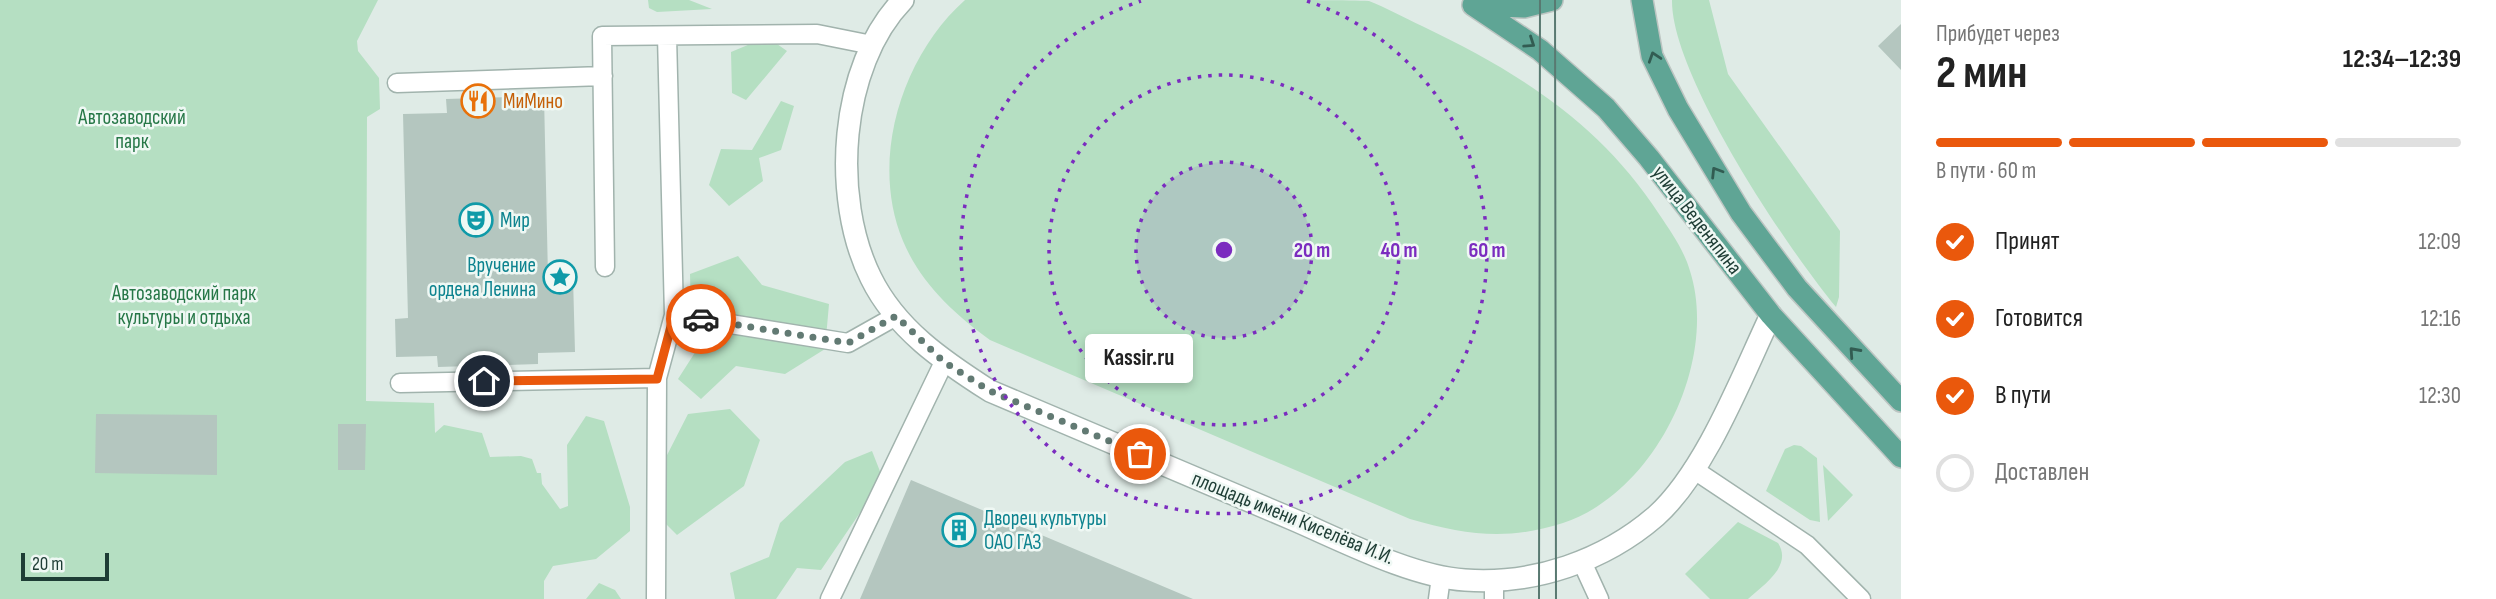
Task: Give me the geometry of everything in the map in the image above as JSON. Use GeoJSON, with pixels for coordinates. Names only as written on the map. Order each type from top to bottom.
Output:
{"type":"FeatureCollection","features":[{"type":"Feature","properties":{"kind":"main road"},"geometry":{"type":"LineString","coordinates":[[1467,3],[1524,7],[1552,0]]}},
{"type":"Feature","properties":{"kind":"main road","name":"улица Веденяпина"},"geometry":{"type":"LineString","coordinates":[[1642,0],[1652,56],[1678,109],[1741,213],[1797,288],[1901,401]]}},
{"type":"Feature","properties":{"kind":"main road","name":"улица Веденяпина"},"geometry":{"type":"LineString","coordinates":[[1467,3],[1540,50],[1606,108],[1649,158],[1771,315],[1901,457]]}},
{"type":"Feature","properties":{"kind":"street","name":"площадь имени Киселёва И.И."},"geometry":{"type":"LineString","coordinates":[[903,0],[890,13],[872,45],[851,111],[846,152],[848,200],[863,259],[871,279],[896,316],[944,362],[990,391],[1365,550],[1441,577],[1494,590],[1582,562],[1624,540],[1657,515],[1693,469],[1771,315]]}},
{"type":"Feature","properties":{"kind":"lane"},"geometry":{"type":"LineString","coordinates":[[605,267],[602,36],[817,34],[872,45]]}},
{"type":"Feature","properties":{"kind":"lane"},"geometry":{"type":"LineString","coordinates":[[656,599],[657,379],[674,315],[667,36]]}},
{"type":"Feature","properties":{"kind":"lane"},"geometry":{"type":"LineString","coordinates":[[397,83],[603,76]]}},
{"type":"Feature","properties":{"kind":"lane"},"geometry":{"type":"LineString","coordinates":[[674,315],[848,343],[896,316]]}},
{"type":"Feature","properties":{"kind":"lane"},"geometry":{"type":"LineString","coordinates":[[831,599],[944,362]]}},
{"type":"Feature","properties":{"kind":"lane"},"geometry":{"type":"LineString","coordinates":[[400,383],[657,379]]}},
{"type":"Feature","properties":{"kind":"lane"},"geometry":{"type":"LineString","coordinates":[[1693,469],[1807,545],[1861,599]]}},
{"type":"Feature","properties":{"kind":"lane"},"geometry":{"type":"LineString","coordinates":[[1582,562],[1599,599]]}},
{"type":"Feature","properties":{"kind":"lane"},"geometry":{"type":"LineString","coordinates":[[1438,599],[1441,577]]}},
{"type":"Feature","properties":{"kind":"green space","name":"Автозаводский парк"},"geometry":{"type":"Polygon","coordinates":[[[0,0],[378,0],[357,41],[358,51],[379,78],[380,109],[367,117],[366,401],[434,403],[435,433],[444,425],[482,433],[490,457],[521,456],[532,459],[537,473],[541,473],[542,484],[560,509],[568,506],[567,445],[586,416],[604,421],[630,507],[630,531],[596,559],[553,566],[544,581],[544,599],[0,599],[0,0]]]}},
{"type":"Feature","properties":{"kind":"green space"},"geometry":{"type":"Polygon","coordinates":[[[648,0],[689,0],[712,9],[657,12],[649,8],[648,0]]]}},
{"type":"Feature","properties":{"kind":"green space"},"geometry":{"type":"Polygon","coordinates":[[[965,0],[1369,1],[1457,44],[1524,82],[1554,103],[1611,153],[1659,214],[1677,241],[1690,271],[1697,307],[1695,345],[1687,383],[1672,420],[1651,454],[1626,484],[1596,507],[1563,523],[1543,529],[1505,534],[1450,529],[1410,519],[990,340],[939,296],[910,256],[893,210],[889,177],[891,144],[898,111],[909,80],[924,50],[943,23],[965,0]]]}},
{"type":"Feature","properties":{"kind":"green space"},"geometry":{"type":"Polygon","coordinates":[[[1672,0],[1709,0],[1728,74],[1840,231],[1839,297],[1836,307],[1790,245],[1735,160],[1690,71],[1677,32],[1672,0]]]}},
{"type":"Feature","properties":{"kind":"green space"},"geometry":{"type":"Polygon","coordinates":[[[767,37],[787,51],[746,100],[732,93],[731,52],[767,37]]]}},
{"type":"Feature","properties":{"kind":"green space"},"geometry":{"type":"Polygon","coordinates":[[[781,101],[794,106],[781,150],[759,158],[763,181],[729,206],[709,185],[721,149],[752,150],[781,101]]]}},
{"type":"Feature","properties":{"kind":"green space"},"geometry":{"type":"Polygon","coordinates":[[[738,256],[762,285],[829,304],[825,349],[785,374],[736,366],[701,399],[678,379],[703,340],[691,313],[690,274],[738,256]]]}},
{"type":"Feature","properties":{"kind":"green space"},"geometry":{"type":"Polygon","coordinates":[[[730,409],[760,440],[744,486],[677,535],[660,518],[664,461],[688,414],[730,409]]]}},
{"type":"Feature","properties":{"kind":"green space"},"geometry":{"type":"Polygon","coordinates":[[[1794,445],[1801,446],[1817,458],[1820,522],[1810,520],[1766,491],[1785,449],[1794,445]]]}},
{"type":"Feature","properties":{"kind":"green space"},"geometry":{"type":"Polygon","coordinates":[[[872,451],[883,479],[821,570],[797,568],[776,599],[735,599],[730,573],[769,557],[780,523],[845,462],[872,451]]]}},
{"type":"Feature","properties":{"kind":"green space"},"geometry":{"type":"Polygon","coordinates":[[[1823,465],[1853,495],[1828,521],[1823,465]]]}},
{"type":"Feature","properties":{"kind":"green space"},"geometry":{"type":"Polygon","coordinates":[[[1738,522],[1778,543],[1782,559],[1774,574],[1748,599],[1710,599],[1685,574],[1738,522]]]}},
{"type":"Feature","properties":{"kind":"green space"},"geometry":{"type":"Polygon","coordinates":[[[599,583],[615,590],[621,599],[586,599],[599,583]]]}},
{"type":"Feature","properties":{"kind":"building"},"geometry":{"type":"Polygon","coordinates":[[[1901,24],[1901,70],[1878,46],[1901,24]]]}},
{"type":"Feature","properties":{"kind":"building","name":"Мир"},"geometry":{"type":"Polygon","coordinates":[[[544,96],[548,277],[573,277],[575,352],[538,353],[538,364],[438,367],[437,356],[396,357],[395,319],[408,318],[403,114],[447,113],[446,99],[544,96]]]}},
{"type":"Feature","properties":{"kind":"building"},"geometry":{"type":"Polygon","coordinates":[[[96,414],[217,415],[217,475],[95,473],[96,414]]]}},
{"type":"Feature","properties":{"kind":"building"},"geometry":{"type":"Polygon","coordinates":[[[338,424],[366,424],[365,470],[338,470],[338,424]]]}},
{"type":"Feature","properties":{"kind":"building","name":"Дворец культуры ОАО ГАЗ"},"geometry":{"type":"Polygon","coordinates":[[[911,480],[1193,599],[860,599],[911,480]]]}},
{"type":"Feature","properties":{"kind":"tram line"},"geometry":{"type":"LineString","coordinates":[[1539,599],[1540,0]]}},
{"type":"Feature","properties":{"kind":"tram line"},"geometry":{"type":"LineString","coordinates":[[1555,0],[1556,599]]}},
{"type":"Feature","properties":{"kind":"way so far"},"geometry":{"type":"LineString","coordinates":[[701,319],[848,343],[896,316],[925,347],[990,391],[1140,454]]}},
{"type":"Feature","properties":{"kind":"place","name":"МиМино"},"geometry":{"type":"Point","coordinates":[478,101]}},
{"type":"Feature","properties":{"kind":"place","name":"Мир"},"geometry":{"type":"Point","coordinates":[476,220]}},
{"type":"Feature","properties":{"kind":"place","name":"Вручение ордена Ленина"},"geometry":{"type":"Point","coordinates":[560,277]}},
{"type":"Feature","properties":{"kind":"place","name":"Kassir.ru"},"geometry":{"type":"Point","coordinates":[1140,454]}},
{"type":"Feature","properties":{"kind":"place","name":"Дворец культуры ОАО ГАЗ"},"geometry":{"type":"Point","coordinates":[959,530]}},
{"type":"Feature","properties":{"kind":"route"},"geometry":{"type":"LineString","coordinates":[[484,381],[657,379],[674,315],[701,319]]}},
{"type":"Feature","properties":{"kind":"park label","name":"Автозаводский парк культуры и отдыха"},"geometry":{"type":"Point","coordinates":[184,305]}}]}
